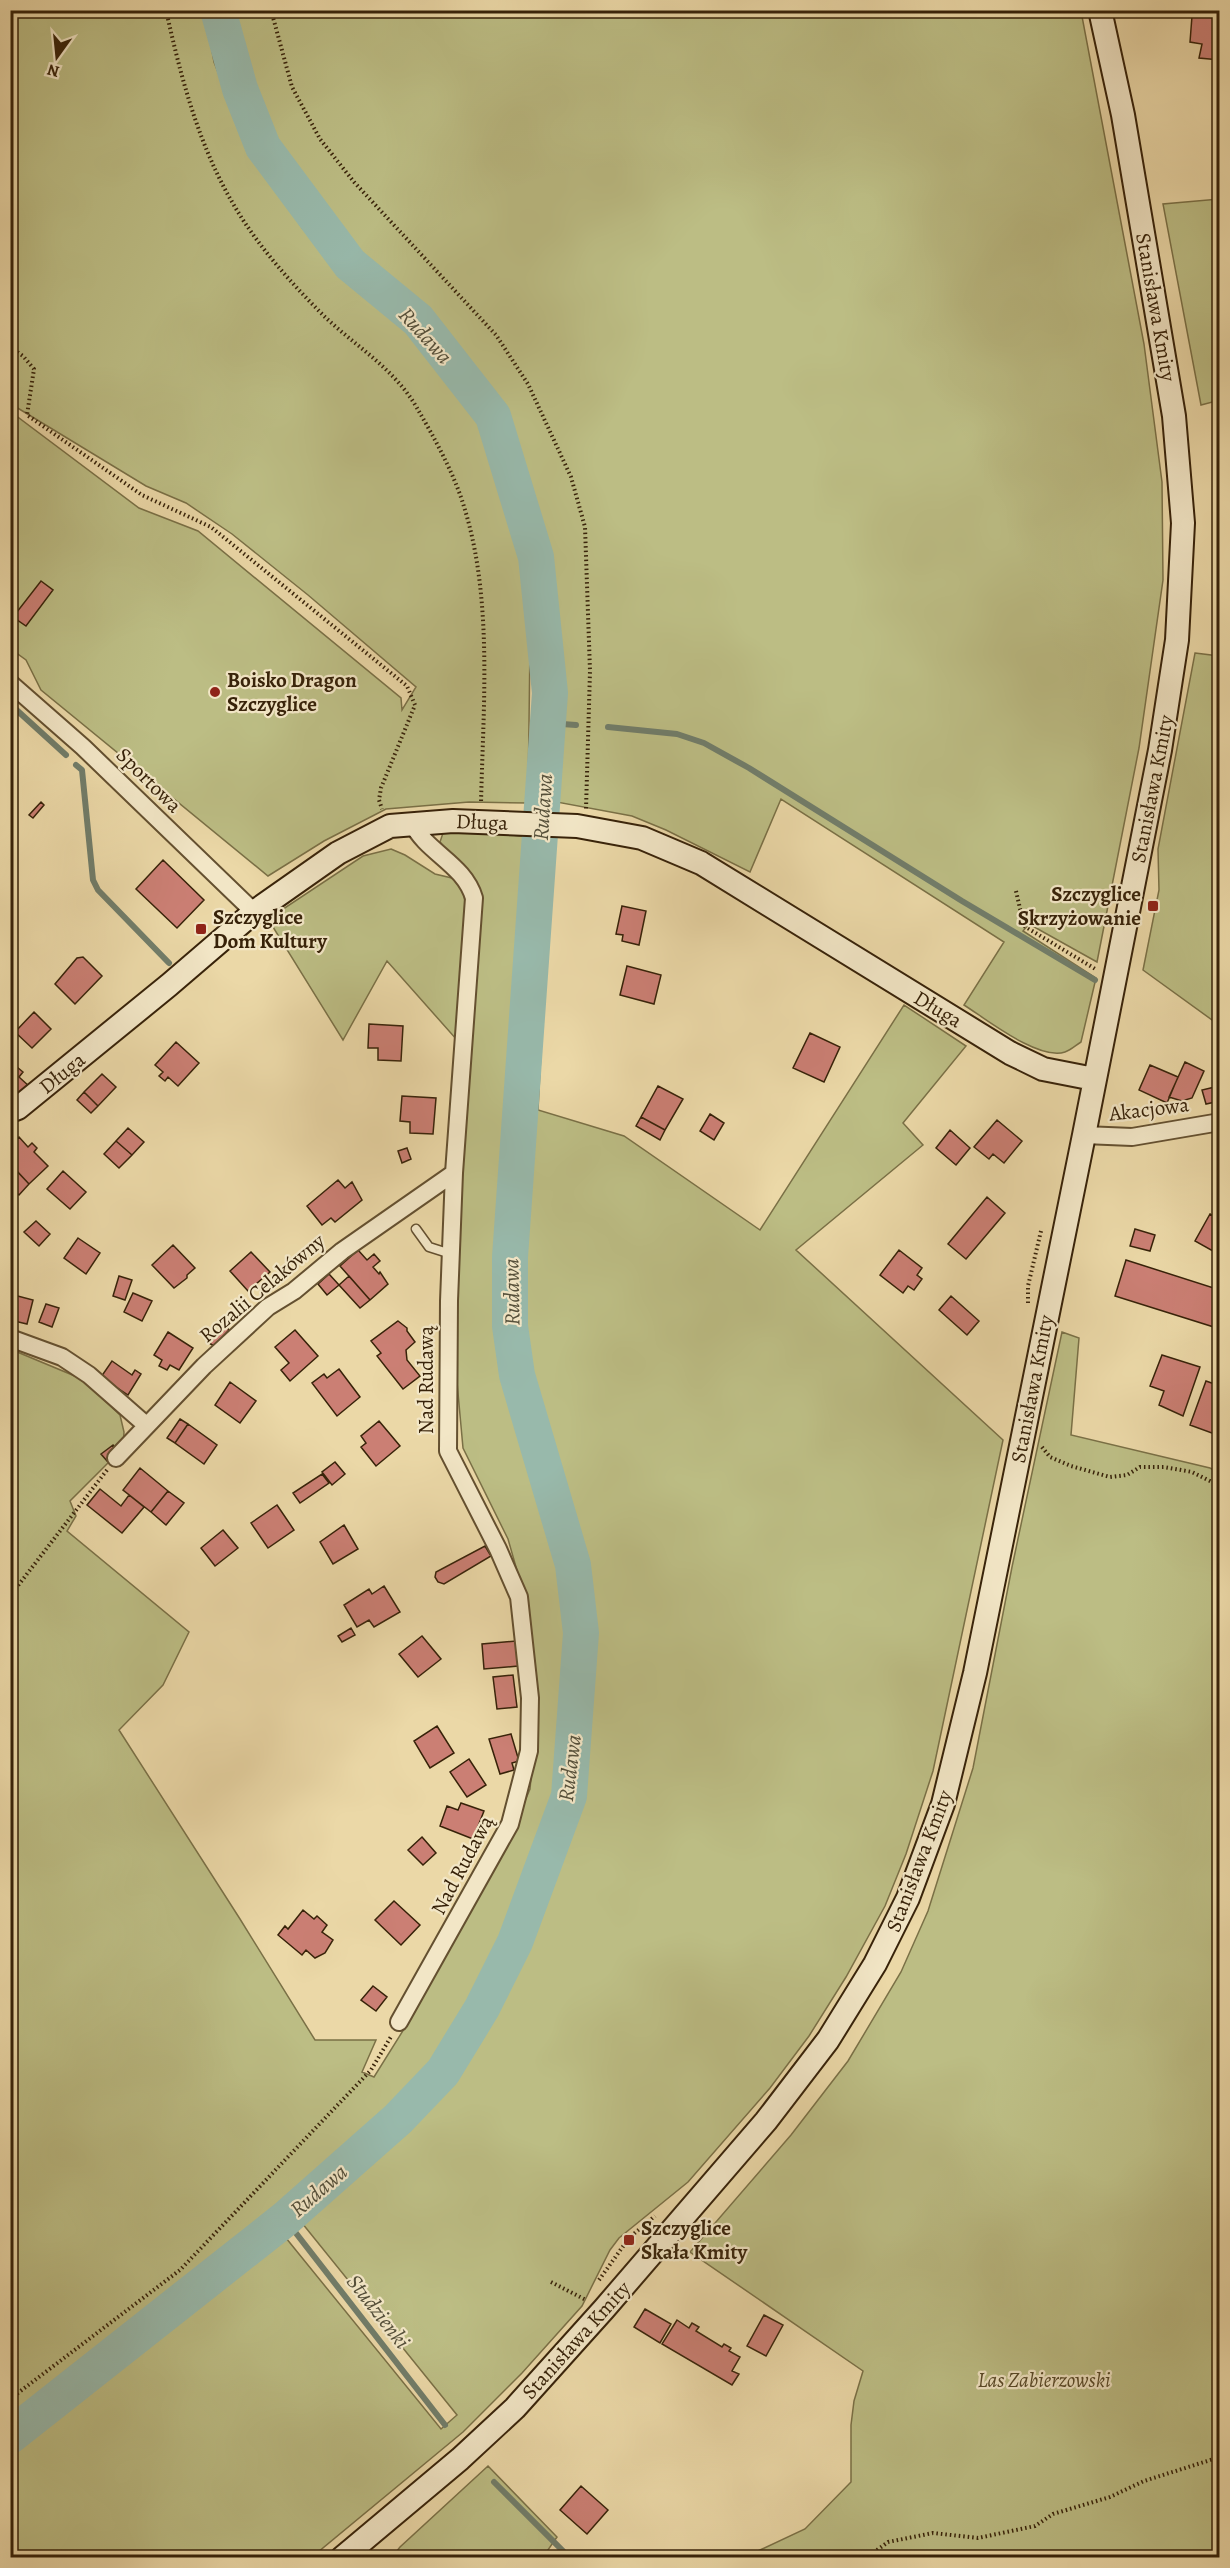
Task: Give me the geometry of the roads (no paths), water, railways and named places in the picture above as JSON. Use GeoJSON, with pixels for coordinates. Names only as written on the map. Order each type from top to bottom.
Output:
{"type":"FeatureCollection","features":[{"type":"Feature","properties":{"kind":"main road","name":"Stanisława Kmity"},"geometry":{"type":"LineString","coordinates":[[342,2558],[495,2428],[604,2309],[738,2154],[811,2064],[846,2015],[889,1939],[929,1846],[954,1764],[975,1673],[1084,1135],[1168,705],[1177,640],[1183,552],[1182,502],[1173,406],[1124,122],[1100,10]]}},
{"type":"Feature","properties":{"kind":"main road","name":"Długa"},"geometry":{"type":"LineString","coordinates":[[10,1111],[18,1108],[145,1005],[254,912],[338,853],[401,825],[453,820],[500,822],[581,820],[642,838],[701,863],[1010,1053],[1043,1069],[1094,1079]]}},
{"type":"Feature","properties":{"kind":"street","name":"Sportowa"},"geometry":{"type":"LineString","coordinates":[[10,683],[84,747],[254,912]]}},
{"type":"Feature","properties":{"kind":"street","name":"Nad Rudawą"},"geometry":{"type":"LineString","coordinates":[[399,2022],[510,1824],[529,1751],[530,1698],[519,1597],[498,1549],[448,1451],[450,1254],[474,898],[468,882],[461,874],[426,843],[401,825]]}},
{"type":"Feature","properties":{"kind":"street","name":"Akacjowa"},"geometry":{"type":"LineString","coordinates":[[1084,1135],[1131,1137],[1220,1122]]}},
{"type":"Feature","properties":{"kind":"street","name":"Rozalii Celakówny"},"geometry":{"type":"LineString","coordinates":[[116,1458],[204,1366],[268,1307],[294,1291],[342,1251],[454,1173]]}},
{"type":"Feature","properties":{"kind":"street"},"geometry":{"type":"LineString","coordinates":[[10,1338],[62,1357],[89,1374],[146,1425]]}},
{"type":"Feature","properties":{"kind":"lane"},"geometry":{"type":"LineString","coordinates":[[416,1229],[429,1247],[450,1254]]}},
{"type":"Feature","properties":{"kind":"waterway","name":"Rudawa"},"geometry":{"type":"LineString","coordinates":[[10,2436],[285,2219],[398,2119],[443,2072],[482,2008],[515,1942],[569,1796],[581,1633],[573,1565],[517,1375],[510,1326],[510,1257],[550,693],[536,557],[493,416],[418,320],[350,264],[263,147],[240,89],[218,10]]}},
{"type":"Feature","properties":{"kind":"waterway"},"geometry":{"type":"LineString","coordinates":[[10,704],[66,755]]}},
{"type":"Feature","properties":{"kind":"waterway"},"geometry":{"type":"LineString","coordinates":[[548,723],[576,725]]}},
{"type":"Feature","properties":{"kind":"waterway"},"geometry":{"type":"LineString","coordinates":[[608,727],[677,734],[704,743],[749,768],[962,901],[1095,980]]}},
{"type":"Feature","properties":{"kind":"waterway"},"geometry":{"type":"LineString","coordinates":[[76,765],[82,770],[93,880],[98,890],[169,963]]}},
{"type":"Feature","properties":{"kind":"waterway","name":"Studzienki"},"geometry":{"type":"LineString","coordinates":[[285,2219],[445,2425]]}},
{"type":"Feature","properties":{"kind":"waterway","name":"Studzienki"},"geometry":{"type":"LineString","coordinates":[[494,2482],[570,2558]]}},
{"type":"Feature","properties":{"kind":"place","name":"Boisko Dragon Szczyglice"},"geometry":{"type":"Point","coordinates":[215,692]}},
{"type":"Feature","properties":{"kind":"place","name":"Szczyglice Skrzyżowanie"},"geometry":{"type":"Point","coordinates":[1153,906]}},
{"type":"Feature","properties":{"kind":"place","name":"Szczyglice Dom Kultury"},"geometry":{"type":"Point","coordinates":[201,929]}},
{"type":"Feature","properties":{"kind":"place","name":"Szczyglice Skała Kmity"},"geometry":{"type":"Point","coordinates":[629,2240]}},
{"type":"Feature","properties":{"kind":"park label","name":"Las Zabierzowski"},"geometry":{"type":"Point","coordinates":[1044,2380]}}]}
